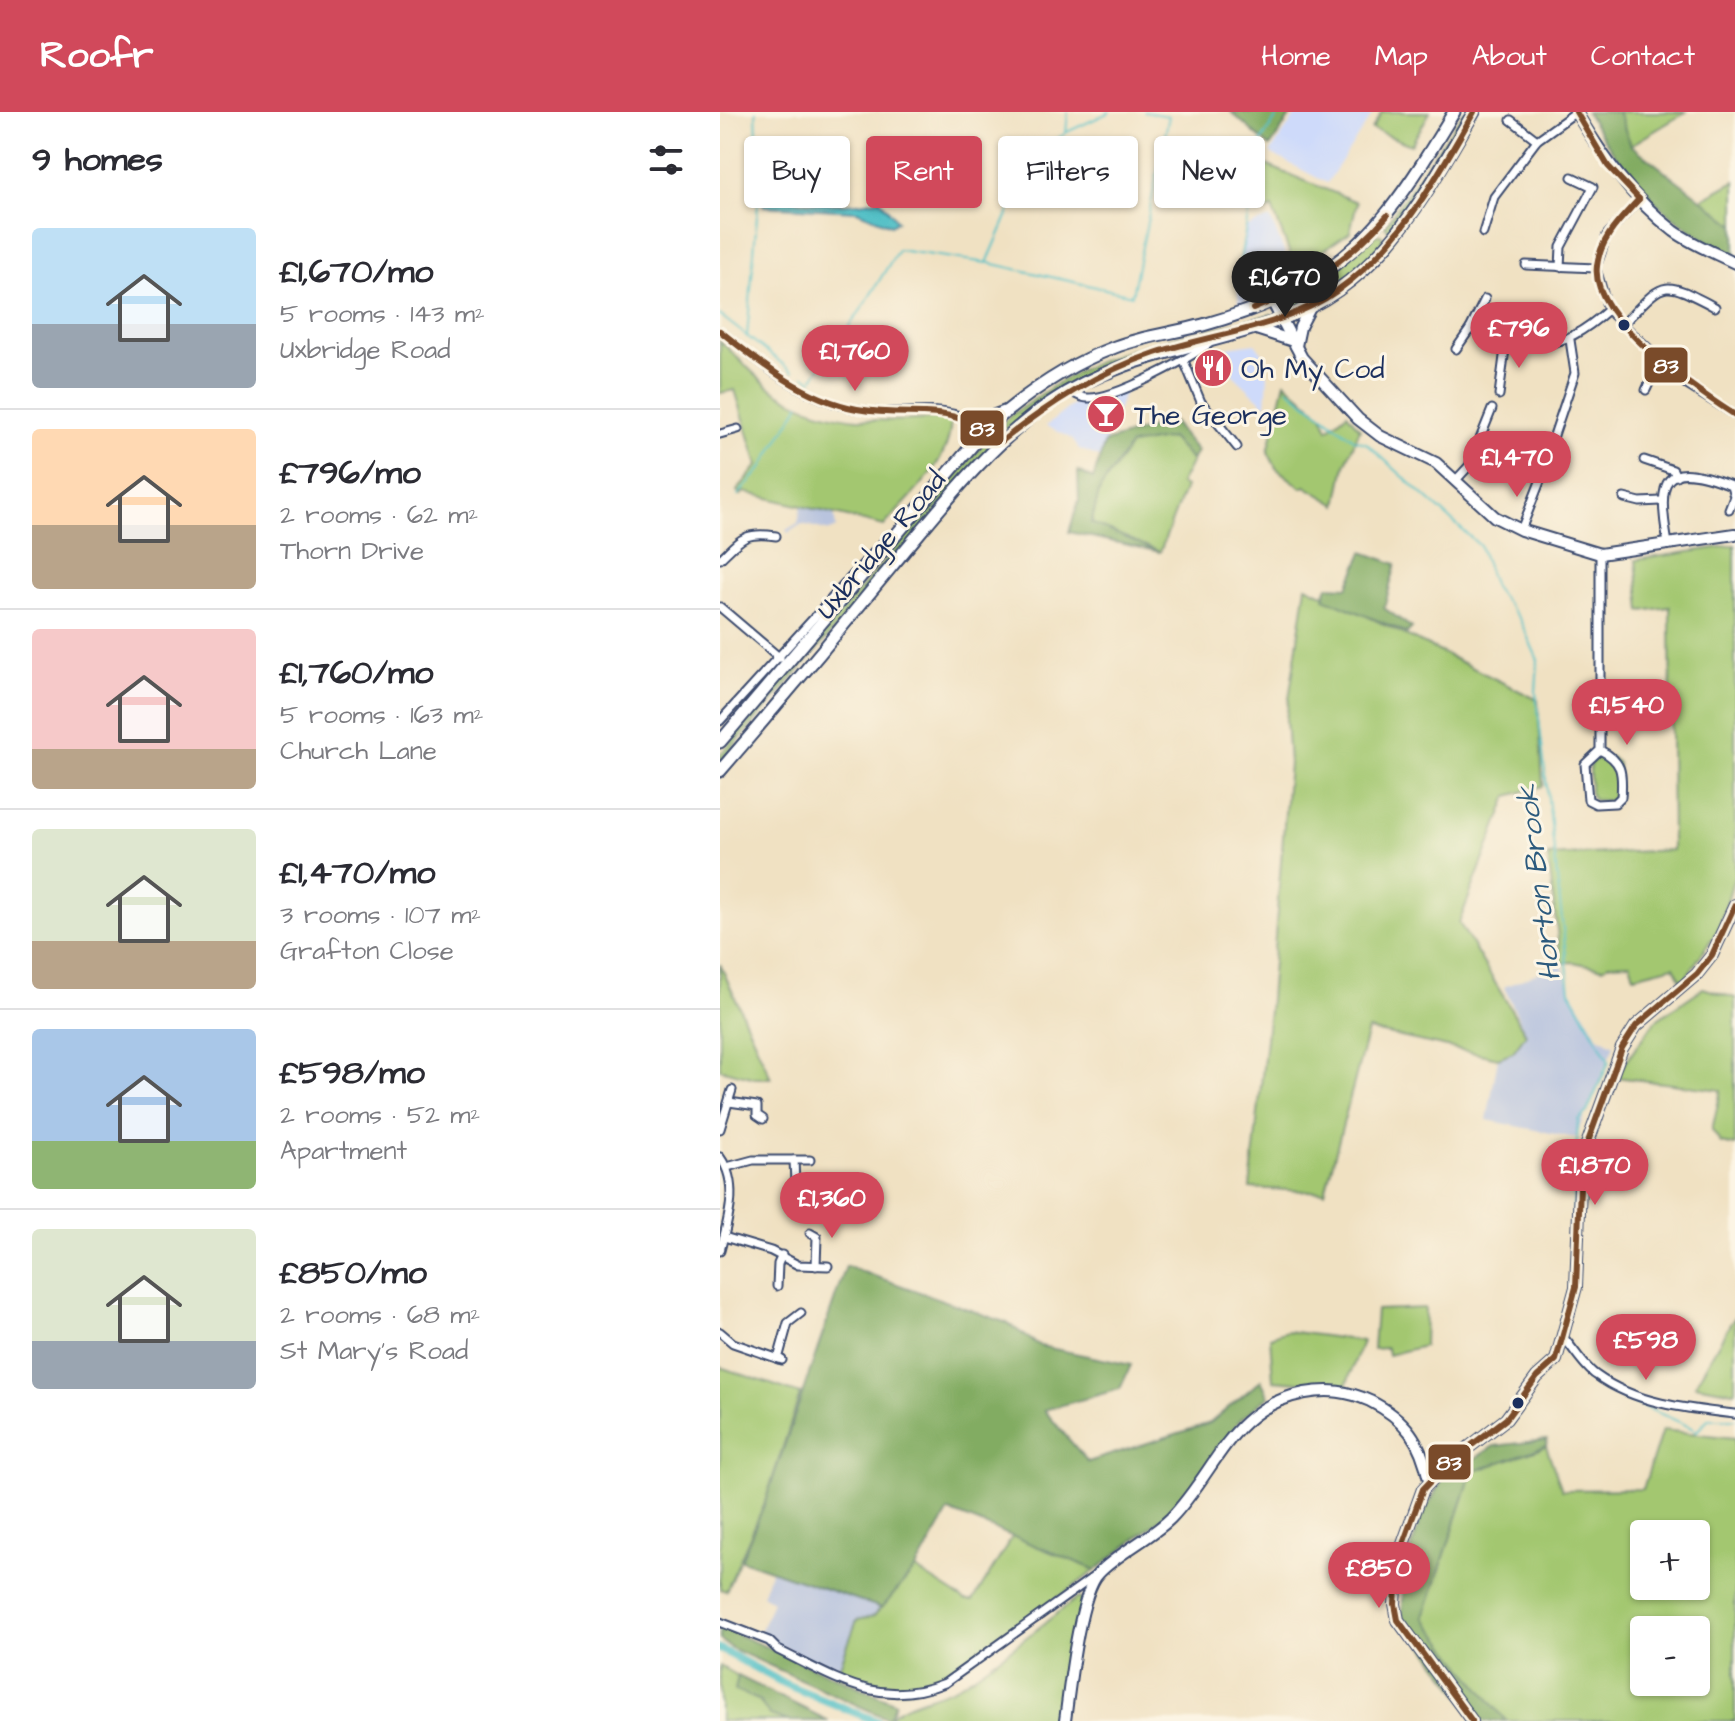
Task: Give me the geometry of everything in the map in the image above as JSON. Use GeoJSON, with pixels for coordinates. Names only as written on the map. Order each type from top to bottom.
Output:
{"type":"FeatureCollection","features":[{"type":"Feature","properties":{"kind":"main road","name":"Uxbridge Road"},"geometry":{"type":"LineString","coordinates":[[720,742],[987,428],[1013,405],[1045,382],[1117,346],[1205,324],[1272,301],[1323,273],[1378,227],[1401,198],[1454,112]]}},
{"type":"Feature","properties":{"kind":"main road","name":"Uxbridge Road"},"geometry":{"type":"LineString","coordinates":[[720,771],[954,492],[1002,441],[1069,391],[1152,354],[1282,319],[1311,306],[1357,277],[1394,240],[1474,112]]}},
{"type":"Feature","properties":{"kind":"street"},"geometry":{"type":"LineString","coordinates":[[1483,233],[1494,197],[1537,140],[1576,112],[1608,166],[1639,199],[1675,232],[1735,263]]}},
{"type":"Feature","properties":{"kind":"street"},"geometry":{"type":"LineString","coordinates":[[1511,120],[1537,140]]}},
{"type":"Feature","properties":{"kind":"street"},"geometry":{"type":"LineString","coordinates":[[1560,267],[1561,247],[1593,187],[1572,177]]}},
{"type":"Feature","properties":{"kind":"street"},"geometry":{"type":"LineString","coordinates":[[1639,199],[1607,235],[1596,268],[1608,310],[1687,385],[1734,412]]}},
{"type":"Feature","properties":{"kind":"street"},"geometry":{"type":"LineString","coordinates":[[1526,265],[1596,268]]}},
{"type":"Feature","properties":{"kind":"street"},"geometry":{"type":"LineString","coordinates":[[1624,323],[1657,289],[1674,286],[1715,307]]}},
{"type":"Feature","properties":{"kind":"street"},"geometry":{"type":"LineString","coordinates":[[1456,349],[1485,299]]}},
{"type":"Feature","properties":{"kind":"street"},"geometry":{"type":"LineString","coordinates":[[1272,301],[1302,358],[1358,419],[1380,436],[1436,463],[1495,517],[1521,530],[1600,554],[1735,534]]}},
{"type":"Feature","properties":{"kind":"street"},"geometry":{"type":"LineString","coordinates":[[1294,343],[1311,306]]}},
{"type":"Feature","properties":{"kind":"street"},"geometry":{"type":"LineString","coordinates":[[1470,329],[1506,341],[1570,340],[1608,310]]}},
{"type":"Feature","properties":{"kind":"street"},"geometry":{"type":"LineString","coordinates":[[1251,328],[1294,343]]}},
{"type":"Feature","properties":{"kind":"street"},"geometry":{"type":"LineString","coordinates":[[720,331],[767,369],[825,401],[860,410],[991,415],[1013,405]]}},
{"type":"Feature","properties":{"kind":"street"},"geometry":{"type":"LineString","coordinates":[[1069,391],[1086,398],[1106,395],[1184,361],[1217,338]]}},
{"type":"Feature","properties":{"kind":"street"},"geometry":{"type":"LineString","coordinates":[[1549,450],[1575,373],[1570,340]]}},
{"type":"Feature","properties":{"kind":"street"},"geometry":{"type":"LineString","coordinates":[[1499,395],[1506,341]]}},
{"type":"Feature","properties":{"kind":"street"},"geometry":{"type":"LineString","coordinates":[[1646,390],[1660,360]]}},
{"type":"Feature","properties":{"kind":"street"},"geometry":{"type":"LineString","coordinates":[[1184,361],[1201,402],[1237,447]]}},
{"type":"Feature","properties":{"kind":"street"},"geometry":{"type":"LineString","coordinates":[[1456,480],[1469,466],[1492,409]]}},
{"type":"Feature","properties":{"kind":"street"},"geometry":{"type":"LineString","coordinates":[[963,414],[1002,441]]}},
{"type":"Feature","properties":{"kind":"street"},"geometry":{"type":"LineString","coordinates":[[963,414],[971,431],[966,453]]}},
{"type":"Feature","properties":{"kind":"street"},"geometry":{"type":"LineString","coordinates":[[720,434],[738,429]]}},
{"type":"Feature","properties":{"kind":"street"},"geometry":{"type":"LineString","coordinates":[[1644,460],[1673,470],[1676,476]]}},
{"type":"Feature","properties":{"kind":"street"},"geometry":{"type":"LineString","coordinates":[[1668,544],[1661,501],[1664,486],[1676,476],[1694,471],[1731,485],[1734,496],[1729,509]]}},
{"type":"Feature","properties":{"kind":"street"},"geometry":{"type":"LineString","coordinates":[[1521,530],[1541,479]]}},
{"type":"Feature","properties":{"kind":"street"},"geometry":{"type":"LineString","coordinates":[[1624,498],[1640,502],[1661,501]]}},
{"type":"Feature","properties":{"kind":"street"},"geometry":{"type":"LineString","coordinates":[[720,559],[742,538],[755,533],[776,536]]}},
{"type":"Feature","properties":{"kind":"street"},"geometry":{"type":"LineString","coordinates":[[720,721],[891,533]]}},
{"type":"Feature","properties":{"kind":"street"},"geometry":{"type":"LineString","coordinates":[[1600,554],[1600,750],[1585,764],[1585,790],[1588,800],[1596,804],[1615,803],[1621,797],[1621,767],[1616,758],[1600,750]]}},
{"type":"Feature","properties":{"kind":"street"},"geometry":{"type":"LineString","coordinates":[[720,607],[780,658]]}},
{"type":"Feature","properties":{"kind":"street"},"geometry":{"type":"LineString","coordinates":[[1472,1721],[1403,1630],[1395,1604],[1401,1541],[1429,1480],[1506,1419],[1537,1377],[1556,1360],[1576,1287],[1581,1161],[1616,1060],[1636,1026],[1697,974],[1712,955],[1735,905]]}},
{"type":"Feature","properties":{"kind":"street"},"geometry":{"type":"LineString","coordinates":[[720,1129],[732,1090]]}},
{"type":"Feature","properties":{"kind":"street"},"geometry":{"type":"LineString","coordinates":[[729,1102],[757,1106],[757,1115],[763,1119]]}},
{"type":"Feature","properties":{"kind":"street"},"geometry":{"type":"LineString","coordinates":[[720,1157],[727,1167],[731,1186],[720,1251]]}},
{"type":"Feature","properties":{"kind":"street"},"geometry":{"type":"LineString","coordinates":[[727,1167],[753,1160],[810,1160]]}},
{"type":"Feature","properties":{"kind":"street"},"geometry":{"type":"LineString","coordinates":[[794,1160],[795,1183],[799,1192]]}},
{"type":"Feature","properties":{"kind":"street"},"geometry":{"type":"LineString","coordinates":[[810,1233],[817,1237],[816,1266]]}},
{"type":"Feature","properties":{"kind":"street"},"geometry":{"type":"LineString","coordinates":[[724,1237],[782,1255],[798,1265],[828,1266]]}},
{"type":"Feature","properties":{"kind":"street"},"geometry":{"type":"LineString","coordinates":[[777,1286],[778,1264],[782,1255]]}},
{"type":"Feature","properties":{"kind":"street"},"geometry":{"type":"LineString","coordinates":[[720,1332],[733,1343],[780,1359],[788,1323],[801,1313]]}},
{"type":"Feature","properties":{"kind":"street"},"geometry":{"type":"LineString","coordinates":[[1563,1337],[1595,1375],[1625,1390],[1670,1406],[1735,1414]]}},
{"type":"Feature","properties":{"kind":"street"},"geometry":{"type":"LineString","coordinates":[[720,1622],[769,1641],[778,1650],[860,1688],[897,1696],[920,1693],[945,1683],[1170,1519],[1226,1441],[1246,1420],[1287,1397],[1338,1390],[1384,1408],[1412,1431],[1421,1447],[1429,1480]]}},
{"type":"Feature","properties":{"kind":"street"},"geometry":{"type":"LineString","coordinates":[[1065,1721],[1078,1635],[1098,1574]]}},
{"type":"Feature","properties":{"kind":"shaded area"},"geometry":{"type":"Polygon","coordinates":[[[1298,112],[1374,112],[1327,183],[1270,153],[1298,112]]]}},
{"type":"Feature","properties":{"kind":"shaded area"},"geometry":{"type":"Polygon","coordinates":[[[1270,218],[1296,279],[1239,303],[1237,279],[1245,228],[1270,218]]]}},
{"type":"Feature","properties":{"kind":"shaded area"},"geometry":{"type":"Polygon","coordinates":[[[1255,343],[1264,355],[1262,369],[1268,375],[1266,406],[1225,367],[1204,383],[1201,382],[1194,366],[1208,350],[1255,343]]]}},
{"type":"Feature","properties":{"kind":"shaded area"},"geometry":{"type":"Polygon","coordinates":[[[1125,391],[1099,457],[1079,449],[1072,439],[1046,426],[1077,401],[1125,391]]]}},
{"type":"Feature","properties":{"kind":"shaded area"},"geometry":{"type":"Polygon","coordinates":[[[801,505],[834,513],[836,528],[830,531],[802,524],[788,533],[786,530],[798,523],[801,505]]]}},
{"type":"Feature","properties":{"kind":"shaded area"},"geometry":{"type":"Polygon","coordinates":[[[1561,963],[1571,990],[1597,1035],[1614,1045],[1575,1138],[1487,1120],[1498,1058],[1513,1052],[1526,1034],[1504,987],[1561,963]]]}},
{"type":"Feature","properties":{"kind":"shaded area"},"geometry":{"type":"Polygon","coordinates":[[[771,1571],[882,1608],[874,1616],[857,1620],[837,1674],[759,1635],[772,1601],[762,1595],[771,1571]]]}},
{"type":"Feature","properties":{"kind":"green space"},"geometry":{"type":"Polygon","coordinates":[[[1231,112],[1293,112],[1270,147],[1265,143],[1265,136],[1258,136],[1231,112]]]}},
{"type":"Feature","properties":{"kind":"green space"},"geometry":{"type":"Polygon","coordinates":[[[1382,112],[1430,112],[1411,145],[1372,129],[1382,112]]]}},
{"type":"Feature","properties":{"kind":"green space"},"geometry":{"type":"Polygon","coordinates":[[[1464,112],[1472,112],[1396,231],[1390,232],[1385,226],[1388,221],[1464,112]]]}},
{"type":"Feature","properties":{"kind":"green space"},"geometry":{"type":"Polygon","coordinates":[[[1586,112],[1618,112],[1631,145],[1735,225],[1735,257],[1687,227],[1650,196],[1633,179],[1586,112]]]}},
{"type":"Feature","properties":{"kind":"green space"},"geometry":{"type":"Polygon","coordinates":[[[1618,112],[1686,112],[1631,145],[1618,112]]]}},
{"type":"Feature","properties":{"kind":"green space"},"geometry":{"type":"Polygon","coordinates":[[[1266,165],[1357,202],[1350,232],[1296,269],[1272,208],[1259,213],[1260,208],[1265,208],[1266,165]]]}},
{"type":"Feature","properties":{"kind":"green space"},"geometry":{"type":"Polygon","coordinates":[[[1735,181],[1735,225],[1700,200],[1735,181]]]}},
{"type":"Feature","properties":{"kind":"green space"},"geometry":{"type":"Polygon","coordinates":[[[1375,235],[1381,235],[1385,241],[1341,282],[1316,300],[1291,307],[1294,296],[1334,271],[1375,235]]]}},
{"type":"Feature","properties":{"kind":"green space"},"geometry":{"type":"Polygon","coordinates":[[[1271,314],[1273,317],[1269,319],[1163,346],[1111,363],[1062,386],[1025,417],[1001,428],[1014,413],[1091,365],[1147,345],[1271,314]]]}},
{"type":"Feature","properties":{"kind":"green space"},"geometry":{"type":"Polygon","coordinates":[[[720,341],[775,391],[816,411],[860,419],[950,418],[950,433],[938,463],[884,526],[744,492],[741,495],[737,491],[758,465],[735,390],[720,393],[720,341]]]}},
{"type":"Feature","properties":{"kind":"green space"},"geometry":{"type":"Polygon","coordinates":[[[1285,382],[1322,415],[1328,429],[1347,413],[1360,429],[1345,465],[1337,505],[1305,486],[1302,488],[1276,468],[1268,452],[1285,382]]]}},
{"type":"Feature","properties":{"kind":"green space"},"geometry":{"type":"Polygon","coordinates":[[[1172,421],[1197,451],[1192,461],[1171,438],[1130,445],[1100,489],[1091,523],[1160,552],[1069,532],[1079,500],[1078,471],[1093,479],[1105,442],[1172,421]]]}},
{"type":"Feature","properties":{"kind":"green space"},"geometry":{"type":"Polygon","coordinates":[[[1171,438],[1192,461],[1180,484],[1185,487],[1160,552],[1091,524],[1100,489],[1130,445],[1171,438]]]}},
{"type":"Feature","properties":{"kind":"green space"},"geometry":{"type":"Polygon","coordinates":[[[986,441],[988,451],[720,762],[720,755],[986,441]]]}},
{"type":"Feature","properties":{"kind":"green space"},"geometry":{"type":"Polygon","coordinates":[[[1735,545],[1735,874],[1719,928],[1682,983],[1674,966],[1634,976],[1630,963],[1609,964],[1603,968],[1573,962],[1561,963],[1548,856],[1672,850],[1670,607],[1641,611],[1636,560],[1735,545]]]}},
{"type":"Feature","properties":{"kind":"green space"},"geometry":{"type":"Polygon","coordinates":[[[1363,552],[1396,564],[1384,608],[1412,628],[1407,633],[1324,598],[1328,586],[1348,587],[1363,552]]]}},
{"type":"Feature","properties":{"kind":"green space"},"geometry":{"type":"Polygon","coordinates":[[[1306,586],[1538,700],[1543,786],[1508,796],[1459,923],[1526,1034],[1513,1052],[1498,1058],[1368,1030],[1325,1192],[1250,1188],[1269,1011],[1289,763],[1286,719],[1306,586]]]}},
{"type":"Feature","properties":{"kind":"green space"},"geometry":{"type":"Polygon","coordinates":[[[1611,757],[1618,763],[1618,797],[1613,801],[1594,800],[1590,793],[1590,764],[1596,758],[1611,757]]]}},
{"type":"Feature","properties":{"kind":"green space"},"geometry":{"type":"Polygon","coordinates":[[[720,964],[771,1078],[755,1078],[720,1069],[720,964]]]}},
{"type":"Feature","properties":{"kind":"green space"},"geometry":{"type":"Polygon","coordinates":[[[1703,988],[1735,998],[1735,1146],[1721,1143],[1712,1130],[1721,1090],[1615,1077],[1655,1021],[1703,988]]]}},
{"type":"Feature","properties":{"kind":"green space"},"geometry":{"type":"Polygon","coordinates":[[[846,1266],[1007,1323],[1040,1346],[1131,1365],[1120,1389],[1044,1410],[1088,1462],[1210,1423],[1261,1380],[1269,1396],[1240,1420],[1180,1504],[1096,1570],[949,1511],[916,1568],[882,1608],[741,1560],[764,1505],[846,1266]]]}},
{"type":"Feature","properties":{"kind":"green space"},"geometry":{"type":"Polygon","coordinates":[[[1425,1308],[1424,1346],[1388,1355],[1387,1348],[1373,1349],[1376,1310],[1425,1308]]]}},
{"type":"Feature","properties":{"kind":"green space"},"geometry":{"type":"Polygon","coordinates":[[[1735,1317],[1735,1392],[1695,1385],[1730,1324],[1735,1317]]]}},
{"type":"Feature","properties":{"kind":"green space"},"geometry":{"type":"Polygon","coordinates":[[[1287,1331],[1362,1341],[1346,1386],[1273,1380],[1270,1337],[1287,1331]]]}},
{"type":"Feature","properties":{"kind":"green space"},"geometry":{"type":"Polygon","coordinates":[[[720,1367],[800,1394],[764,1505],[726,1591],[720,1589],[720,1367]]]}},
{"type":"Feature","properties":{"kind":"green space"},"geometry":{"type":"Polygon","coordinates":[[[1662,1430],[1735,1438],[1735,1721],[1506,1721],[1424,1618],[1472,1472],[1546,1446],[1562,1490],[1643,1489],[1662,1430]]]}},
{"type":"Feature","properties":{"kind":"green space"},"geometry":{"type":"Polygon","coordinates":[[[1547,1440],[1546,1446],[1472,1472],[1424,1617],[1506,1721],[1479,1721],[1402,1616],[1405,1569],[1420,1521],[1442,1480],[1494,1446],[1547,1440]]]}},
{"type":"Feature","properties":{"kind":"green space"},"geometry":{"type":"Polygon","coordinates":[[[1013,1536],[1096,1570],[940,1681],[925,1687],[897,1691],[868,1686],[837,1674],[857,1620],[874,1616],[914,1568],[966,1601],[973,1601],[1013,1536]]]}},
{"type":"Feature","properties":{"kind":"green space"},"geometry":{"type":"Polygon","coordinates":[[[1077,1598],[1083,1600],[1057,1721],[900,1721],[889,1717],[905,1706],[961,1684],[1077,1598]]]}},
{"type":"Feature","properties":{"kind":"green space"},"geometry":{"type":"Polygon","coordinates":[[[720,1627],[896,1703],[888,1719],[733,1649],[720,1640],[720,1627]]]}},
{"type":"Feature","properties":{"kind":"green space"},"geometry":{"type":"Polygon","coordinates":[[[720,1666],[775,1698],[829,1721],[720,1721],[720,1666]]]}},
{"type":"Feature","properties":{"kind":"green space"},"geometry":{"type":"Polygon","coordinates":[[[738,1676],[829,1721],[788,1721],[770,1715],[758,1700],[735,1690],[738,1676]]]}},
{"type":"Feature","properties":{"kind":"water"},"geometry":{"type":"Polygon","coordinates":[[[866,202],[866,208],[887,208],[897,221],[891,225],[857,211],[801,208],[850,208],[850,204],[866,202]]]}},
{"type":"Feature","properties":{"kind":"waterway"},"geometry":{"type":"LineString","coordinates":[[747,337],[759,192],[756,112]]}},
{"type":"Feature","properties":{"kind":"waterway"},"geometry":{"type":"LineString","coordinates":[[813,378],[898,250],[987,263],[1034,154],[1066,133],[1068,112]]}},
{"type":"Feature","properties":{"kind":"waterway"},"geometry":{"type":"LineString","coordinates":[[1067,132],[1110,112]]}},
{"type":"Feature","properties":{"kind":"waterway"},"geometry":{"type":"LineString","coordinates":[[989,263],[1132,295],[1169,116],[1144,112]]}},
{"type":"Feature","properties":{"kind":"waterway","name":"Horton Brook"},"geometry":{"type":"LineString","coordinates":[[1236,284],[1261,142],[1280,112]]}},
{"type":"Feature","properties":{"kind":"waterway"},"geometry":{"type":"LineString","coordinates":[[720,315],[793,372]]}},
{"type":"Feature","properties":{"kind":"waterway"},"geometry":{"type":"LineString","coordinates":[[805,376],[812,381]]}},
{"type":"Feature","properties":{"kind":"waterway","name":"Horton Brook"},"geometry":{"type":"LineString","coordinates":[[1288,389],[1355,440],[1366,443],[1480,546],[1494,587],[1520,620],[1538,660],[1536,692],[1570,991],[1609,1061],[1587,1112],[1578,1120],[1570,1270]]}},
{"type":"Feature","properties":{"kind":"waterway"},"geometry":{"type":"LineString","coordinates":[[738,495],[762,468],[800,404]]}},
{"type":"Feature","properties":{"kind":"waterway","name":"Horton Brook"},"geometry":{"type":"LineString","coordinates":[[1582,1366],[1605,1388],[1697,1431],[1708,1419],[1735,1419]]}},
{"type":"Feature","properties":{"kind":"waterway"},"geometry":{"type":"LineString","coordinates":[[720,1649],[785,1684],[876,1721]]}},
{"type":"Feature","properties":{"kind":"transit line","name":"83"},"geometry":{"type":"LineString","coordinates":[[720,331],[767,368],[819,397],[878,412],[947,415],[982,428],[1002,441],[1056,402],[1094,379],[1134,361],[1273,321],[1317,303],[1338,290],[1380,253],[1399,231],[1431,185],[1474,112]]}},
{"type":"Feature","properties":{"kind":"transit line","name":"83"},"geometry":{"type":"LineString","coordinates":[[1576,112],[1608,166],[1639,199]]}},
{"type":"Feature","properties":{"kind":"transit line","name":"83"},"geometry":{"type":"LineString","coordinates":[[1639,199],[1612,230],[1602,247],[1597,266],[1599,286],[1610,308],[1649,351],[1735,415]]}},
{"type":"Feature","properties":{"kind":"transit line","name":"83"},"geometry":{"type":"LineString","coordinates":[[1253,309],[1291,292],[1326,271],[1358,246],[1387,216]]}},
{"type":"Feature","properties":{"kind":"transit line","name":"83"},"geometry":{"type":"LineString","coordinates":[[1472,1721],[1398,1620],[1395,1604],[1398,1558],[1423,1489],[1447,1464],[1506,1419],[1537,1377],[1556,1360],[1576,1287],[1581,1161],[1622,1048],[1636,1026],[1697,974],[1712,955],[1735,905]]}},
{"type":"Feature","properties":{"kind":"place","name":"Oh My Cod"},"geometry":{"type":"Point","coordinates":[1213,368]}},
{"type":"Feature","properties":{"kind":"place","name":"The George"},"geometry":{"type":"Point","coordinates":[1106,414]}}]}
